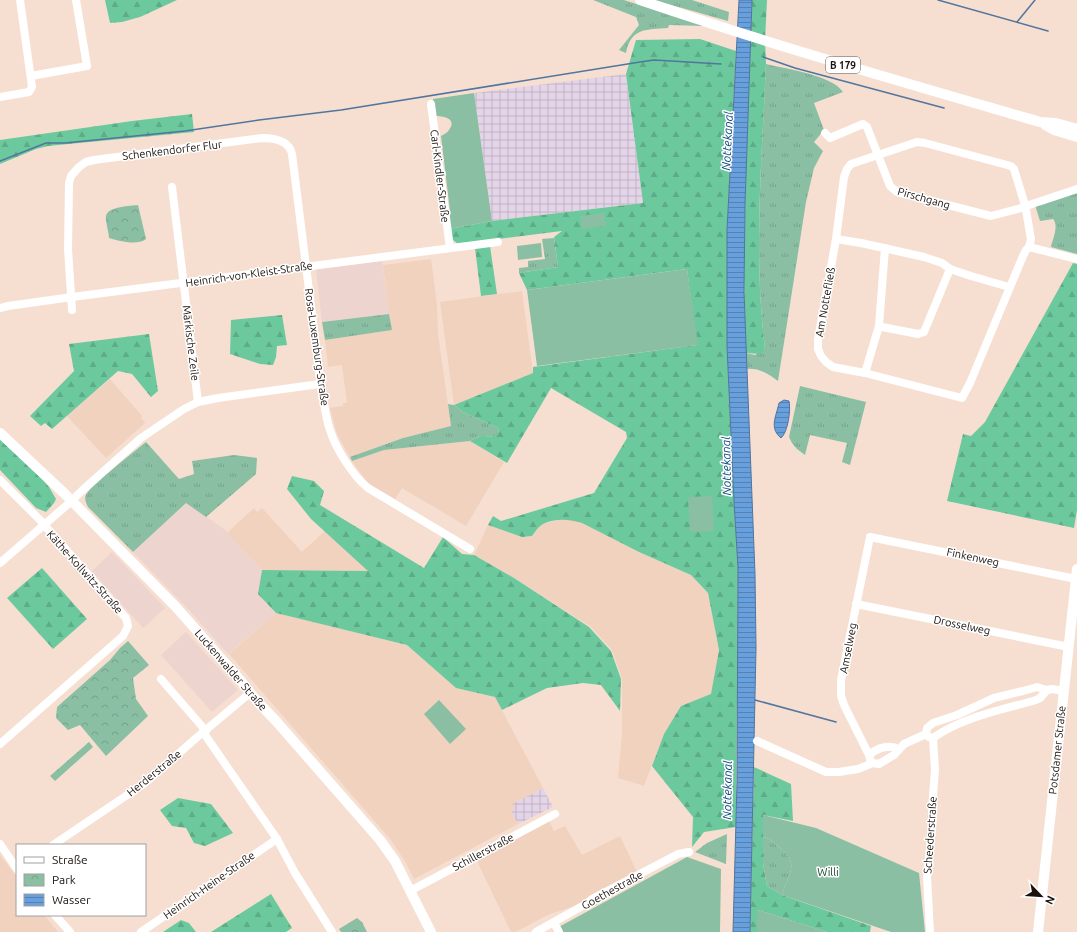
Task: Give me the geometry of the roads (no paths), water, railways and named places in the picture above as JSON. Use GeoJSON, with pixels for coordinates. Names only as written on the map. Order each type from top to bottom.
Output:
{"type":"FeatureCollection","features":[{"type":"Feature","properties":{"kind":"main road","name":"B 179"},"geometry":{"type":"LineString","coordinates":[[640,0],[720,27],[901,82],[1040,122],[1056,123],[1077,129]]}},
{"type":"Feature","properties":{"kind":"main road","name":"B 179"},"geometry":{"type":"LineString","coordinates":[[1040,122],[1054,130],[1077,137]]}},
{"type":"Feature","properties":{"kind":"main road","name":"Luckenwalder Straße"},"geometry":{"type":"LineString","coordinates":[[0,432],[72,501],[176,607],[384,846],[395,861],[431,932]]}},
{"type":"Feature","properties":{"kind":"main road","name":"Potsdamer Straße"},"geometry":{"type":"LineString","coordinates":[[1038,932],[1076,574]]}},
{"type":"Feature","properties":{"kind":"street"},"geometry":{"type":"LineString","coordinates":[[0,97],[29,92],[32,87],[20,0]]}},
{"type":"Feature","properties":{"kind":"street"},"geometry":{"type":"LineString","coordinates":[[30,76],[87,66],[76,0]]}},
{"type":"Feature","properties":{"kind":"street","name":"Carl-Kindler-Straße"},"geometry":{"type":"LineString","coordinates":[[431,104],[450,248]]}},
{"type":"Feature","properties":{"kind":"street","name":"Pirschgang"},"geometry":{"type":"LineString","coordinates":[[824,133],[830,138],[863,124],[867,127],[890,186],[897,192],[991,216],[1077,189]]}},
{"type":"Feature","properties":{"kind":"street","name":"Schenkendorfer Flur"},"geometry":{"type":"LineString","coordinates":[[72,310],[68,249],[68,191],[71,176],[78,167],[86,162],[94,160],[262,138],[274,139],[286,143],[290,148],[306,267]]}},
{"type":"Feature","properties":{"kind":"street","name":"Am Nottefließ"},"geometry":{"type":"LineString","coordinates":[[918,142],[925,143],[1011,166],[1014,169],[1025,206],[1031,239],[1029,247],[1023,256],[1009,287],[970,384],[962,398],[865,373],[833,367],[821,356],[818,349],[818,340],[836,239],[844,178],[847,169],[851,164],[918,142]]}},
{"type":"Feature","properties":{"kind":"street","name":"Märkische Zeile"},"geometry":{"type":"LineString","coordinates":[[172,188],[198,402]]}},
{"type":"Feature","properties":{"kind":"street"},"geometry":{"type":"LineString","coordinates":[[836,239],[924,257],[950,269],[1009,287]]}},
{"type":"Feature","properties":{"kind":"street","name":"Heinrich-von-Kleist-Straße"},"geometry":{"type":"LineString","coordinates":[[0,308],[19,304],[498,242]]}},
{"type":"Feature","properties":{"kind":"street"},"geometry":{"type":"LineString","coordinates":[[1029,247],[1077,259]]}},
{"type":"Feature","properties":{"kind":"street"},"geometry":{"type":"LineString","coordinates":[[865,373],[879,326],[885,248]]}},
{"type":"Feature","properties":{"kind":"street","name":"Rosa-Luxemburg-Straße"},"geometry":{"type":"LineString","coordinates":[[306,267],[320,384],[330,430],[337,446],[346,461],[364,484],[370,489],[470,549]]}},
{"type":"Feature","properties":{"kind":"street"},"geometry":{"type":"LineString","coordinates":[[879,326],[918,334],[924,332],[950,269]]}},
{"type":"Feature","properties":{"kind":"street"},"geometry":{"type":"LineString","coordinates":[[0,563],[72,501],[148,432],[184,409],[198,402],[218,398],[320,384]]}},
{"type":"Feature","properties":{"kind":"street","name":"Käthe-Kollwitz-Straße"},"geometry":{"type":"LineString","coordinates":[[0,480],[44,525],[126,618],[128,626],[123,636],[0,744]]}},
{"type":"Feature","properties":{"kind":"street","name":"Finkenweg"},"geometry":{"type":"LineString","coordinates":[[870,537],[1076,574]]}},
{"type":"Feature","properties":{"kind":"street","name":"Amselweg"},"geometry":{"type":"LineString","coordinates":[[870,537],[841,680],[841,696],[852,722],[873,763]]}},
{"type":"Feature","properties":{"kind":"street","name":"Drosselweg"},"geometry":{"type":"LineString","coordinates":[[856,604],[1069,647]]}},
{"type":"Feature","properties":{"kind":"street"},"geometry":{"type":"LineString","coordinates":[[162,679],[205,732],[277,839],[295,873],[332,932]]}},
{"type":"Feature","properties":{"kind":"street"},"geometry":{"type":"LineString","coordinates":[[929,736],[927,728],[933,724],[994,698],[1023,692],[1037,687],[1046,690],[1052,689],[1064,691]]}},
{"type":"Feature","properties":{"kind":"street"},"geometry":{"type":"LineString","coordinates":[[757,741],[826,772],[850,771],[873,763],[879,764],[885,761],[910,740],[929,736],[984,715],[1036,700],[1040,698],[1046,690]]}},
{"type":"Feature","properties":{"kind":"street","name":"Herderstraße"},"geometry":{"type":"LineString","coordinates":[[54,844],[137,789],[250,693]]}},
{"type":"Feature","properties":{"kind":"street","name":"Scheederstraße"},"geometry":{"type":"LineString","coordinates":[[929,736],[935,770],[932,809],[933,818],[927,877],[930,932]]}},
{"type":"Feature","properties":{"kind":"street"},"geometry":{"type":"LineString","coordinates":[[869,755],[879,748],[894,746],[899,749]]}},
{"type":"Feature","properties":{"kind":"street","name":"Schillerstraße"},"geometry":{"type":"LineString","coordinates":[[410,891],[555,814]]}},
{"type":"Feature","properties":{"kind":"street","name":"Heinrich-Heine-Straße"},"geometry":{"type":"LineString","coordinates":[[142,932],[277,839]]}},
{"type":"Feature","properties":{"kind":"street"},"geometry":{"type":"LineString","coordinates":[[0,844],[16,868]]}},
{"type":"Feature","properties":{"kind":"street","name":"Goethestraße"},"geometry":{"type":"LineString","coordinates":[[536,932],[554,923],[592,899],[678,854],[689,852]]}},
{"type":"Feature","properties":{"kind":"street"},"geometry":{"type":"LineString","coordinates":[[56,916],[70,932]]}},
{"type":"Feature","properties":{"kind":"street"},"geometry":{"type":"LineString","coordinates":[[554,923],[559,932]]}},
{"type":"Feature","properties":{"kind":"water"},"geometry":{"type":"Polygon","coordinates":[[[739,0],[752,0],[745,205],[744,292],[755,574],[756,648],[750,932],[733,932],[737,782],[738,568],[727,346],[727,230],[739,0]]]}},
{"type":"Feature","properties":{"kind":"water"},"geometry":{"type":"Polygon","coordinates":[[[784,400],[789,401],[790,405],[787,426],[781,438],[775,430],[774,422],[779,403],[784,400]]]}},
{"type":"Feature","properties":{"kind":"waterway"},"geometry":{"type":"LineString","coordinates":[[938,0],[1048,31]]}},
{"type":"Feature","properties":{"kind":"waterway"},"geometry":{"type":"LineString","coordinates":[[1017,22],[1035,0]]}},
{"type":"Feature","properties":{"kind":"waterway"},"geometry":{"type":"LineString","coordinates":[[763,57],[795,68],[944,108]]}},
{"type":"Feature","properties":{"kind":"waterway"},"geometry":{"type":"LineString","coordinates":[[0,161],[46,143],[65,143],[185,131],[341,110],[654,60],[721,64]]}},
{"type":"Feature","properties":{"kind":"waterway"},"geometry":{"type":"LineString","coordinates":[[755,700],[836,722]]}},
{"type":"Feature","properties":{"kind":"water label","name":"Nottekanal"},"geometry":{"type":"Point","coordinates":[727,141]}},
{"type":"Feature","properties":{"kind":"water label","name":"Nottekanal"},"geometry":{"type":"Point","coordinates":[726,466]}},
{"type":"Feature","properties":{"kind":"water label","name":"Nottekanal"},"geometry":{"type":"Point","coordinates":[727,790]}},
{"type":"Feature","properties":{"kind":"park label","name":"Willi"},"geometry":{"type":"Point","coordinates":[828,872]}}]}
